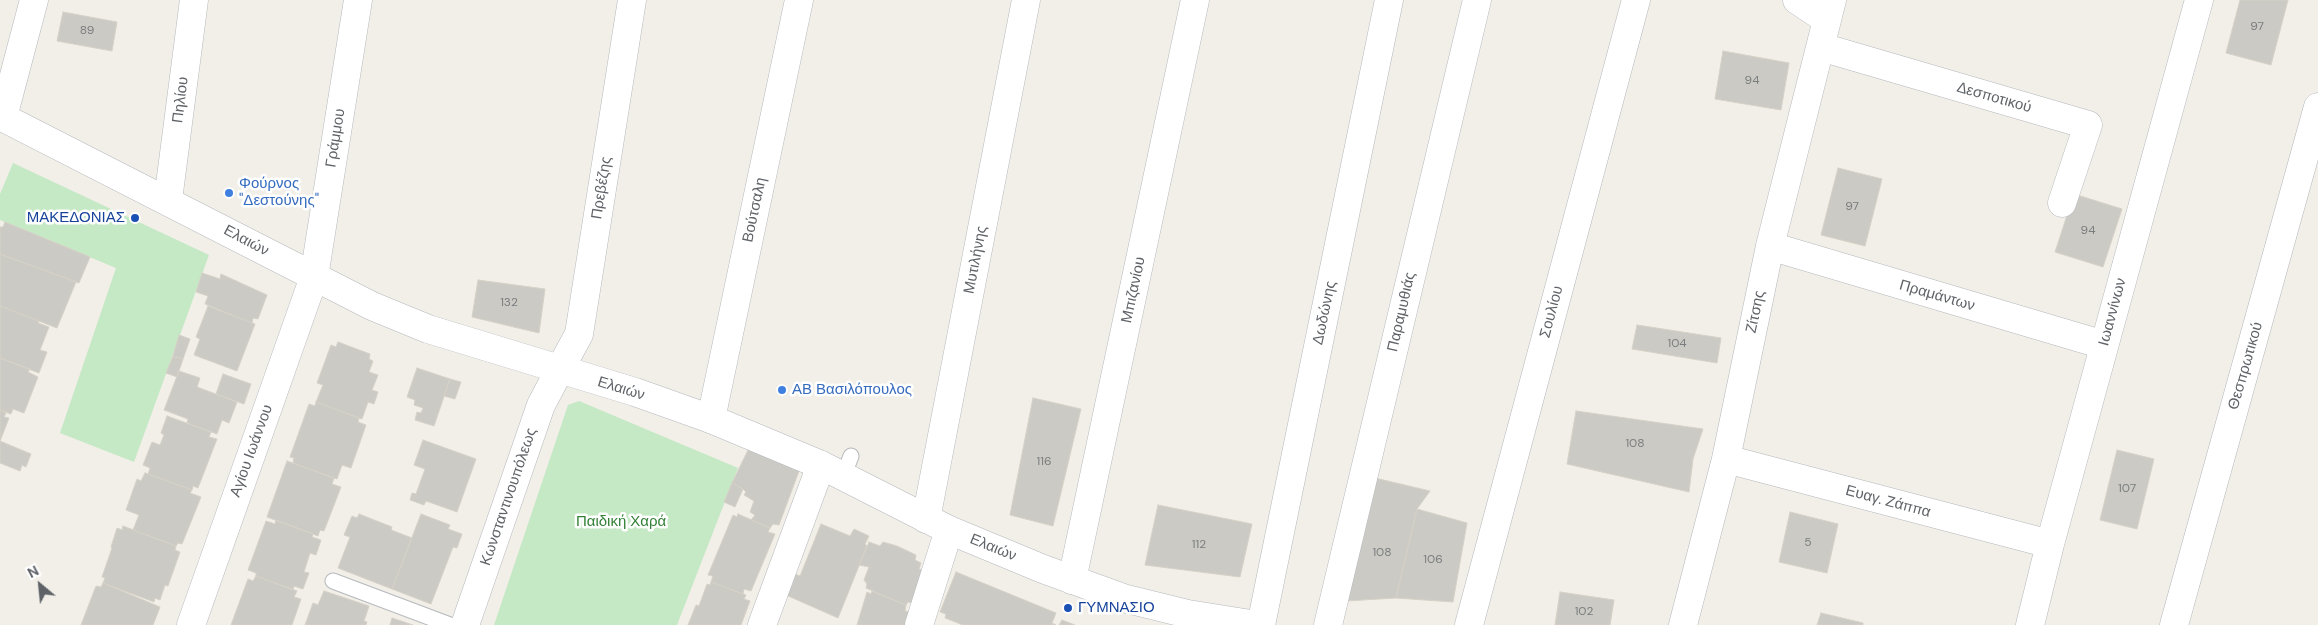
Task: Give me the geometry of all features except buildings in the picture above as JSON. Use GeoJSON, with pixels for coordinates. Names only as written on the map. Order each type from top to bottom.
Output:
{"type":"FeatureCollection","features":[{"type":"Feature","properties":{"kind":"street"},"geometry":{"type":"LineString","coordinates":[[1,119],[34,0]]}},
{"type":"Feature","properties":{"kind":"street","name":"Πηλίου"},"geometry":{"type":"LineString","coordinates":[[168,200],[194,0]]}},
{"type":"Feature","properties":{"kind":"street","name":"Γράμμου"},"geometry":{"type":"LineString","coordinates":[[314,277],[358,0]]}},
{"type":"Feature","properties":{"kind":"street","name":"Πρεβέζης"},"geometry":{"type":"LineString","coordinates":[[559,371],[579,334],[632,0]]}},
{"type":"Feature","properties":{"kind":"street","name":"Βούτσαλη"},"geometry":{"type":"LineString","coordinates":[[711,419],[799,0]]}},
{"type":"Feature","properties":{"kind":"street","name":"Μυτιλήνης"},"geometry":{"type":"LineString","coordinates":[[919,625],[938,525],[1026,0]]}},
{"type":"Feature","properties":{"kind":"street","name":"Μπιζανίου"},"geometry":{"type":"LineString","coordinates":[[1072,580],[1195,0]]}},
{"type":"Feature","properties":{"kind":"street","name":"Δωδώνης"},"geometry":{"type":"LineString","coordinates":[[1261,625],[1389,0]]}},
{"type":"Feature","properties":{"kind":"street","name":"Παραμυθιάς"},"geometry":{"type":"LineString","coordinates":[[1328,625],[1477,0]]}},
{"type":"Feature","properties":{"kind":"street","name":"Σουλίου"},"geometry":{"type":"LineString","coordinates":[[1469,625],[1636,0]]}},
{"type":"Feature","properties":{"kind":"street"},"geometry":{"type":"LineString","coordinates":[[1797,0],[1830,10]]}},
{"type":"Feature","properties":{"kind":"street","name":"Ιωαννίνων"},"geometry":{"type":"LineString","coordinates":[[2030,625],[2050,544],[2199,0]]}},
{"type":"Feature","properties":{"kind":"street","name":"Ζίτσης"},"geometry":{"type":"LineString","coordinates":[[1683,625],[1726,459],[1770,246],[1830,10]]}},
{"type":"Feature","properties":{"kind":"street","name":"Δεσποτικού"},"geometry":{"type":"LineString","coordinates":[[1821,47],[2088,126],[2062,203]]}},
{"type":"Feature","properties":{"kind":"street","name":"Θεσπρωτικού"},"geometry":{"type":"LineString","coordinates":[[2174,625],[2318,107]]}},
{"type":"Feature","properties":{"kind":"street","name":"Ελαιών"},"geometry":{"type":"LineString","coordinates":[[1,119],[168,200],[372,306],[428,330],[559,371],[635,392],[838,466],[938,525],[1072,580],[1186,620],[1257,625]]}},
{"type":"Feature","properties":{"kind":"street","name":"Πραμάντων"},"geometry":{"type":"LineString","coordinates":[[1770,246],[2104,345]]}},
{"type":"Feature","properties":{"kind":"street","name":"Αγίου Ιωάννου"},"geometry":{"type":"LineString","coordinates":[[191,625],[314,277]]}},
{"type":"Feature","properties":{"kind":"street","name":"Κωνσταντινουπόλεως"},"geometry":{"type":"LineString","coordinates":[[465,625],[540,404],[559,371]]}},
{"type":"Feature","properties":{"kind":"street","name":"Ευαγ. Ζάππα"},"geometry":{"type":"LineString","coordinates":[[1726,459],[2050,544]]}},
{"type":"Feature","properties":{"kind":"street"},"geometry":{"type":"LineString","coordinates":[[762,625],[838,466]]}},
{"type":"Feature","properties":{"kind":"lane"},"geometry":{"type":"LineString","coordinates":[[333,581],[450,625]]}},
{"type":"Feature","properties":{"kind":"green space"},"geometry":{"type":"Polygon","coordinates":[[[13,163],[209,255],[134,462],[60,433],[116,268],[0,220],[0,194],[13,163]]]}},
{"type":"Feature","properties":{"kind":"green space","name":"Παιδική Χαρά"},"geometry":{"type":"Polygon","coordinates":[[[579,401],[738,468],[677,625],[494,625],[568,405],[579,401]]]}},
{"type":"Feature","properties":{"kind":"place","name":"Φούρνος \"Δεστούνης\""},"geometry":{"type":"Point","coordinates":[229,193]}},
{"type":"Feature","properties":{"kind":"place","name":"ΜΑΚΕΔΟΝΙΑΣ"},"geometry":{"type":"Point","coordinates":[135,218]}},
{"type":"Feature","properties":{"kind":"place","name":"ΑΒ Βασιλόπουλος"},"geometry":{"type":"Point","coordinates":[782,390]}},
{"type":"Feature","properties":{"kind":"place","name":"ΓΥΜΝΑΣΙΟ"},"geometry":{"type":"Point","coordinates":[1068,608]}}]}
